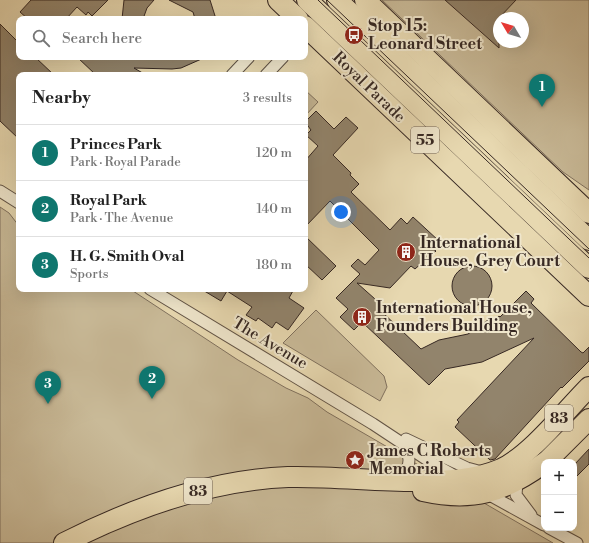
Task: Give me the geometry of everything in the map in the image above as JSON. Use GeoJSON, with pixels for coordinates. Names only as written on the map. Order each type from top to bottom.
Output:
{"type":"FeatureCollection","features":[{"type":"Feature","properties":{"kind":"highway","name":"55"},"geometry":{"type":"LineString","coordinates":[[365,0],[445,90],[589,240]]}},
{"type":"Feature","properties":{"kind":"highway"},"geometry":{"type":"LineString","coordinates":[[300,16],[314,2]]}},
{"type":"Feature","properties":{"kind":"highway","name":"Royal Parade"},"geometry":{"type":"LineString","coordinates":[[314,2],[522,205],[589,268]]}},
{"type":"Feature","properties":{"kind":"highway","name":"55"},"geometry":{"type":"LineString","coordinates":[[344,2],[589,213]]}},
{"type":"Feature","properties":{"kind":"highway","name":"Royal Parade"},"geometry":{"type":"LineString","coordinates":[[308,31],[589,296]]}},
{"type":"Feature","properties":{"kind":"highway"},"geometry":{"type":"LineString","coordinates":[[508,219],[522,205]]}},
{"type":"Feature","properties":{"kind":"highway","name":"83"},"geometry":{"type":"LineString","coordinates":[[64,543],[156,503],[204,489],[258,480],[286,477],[382,481],[462,480],[491,473],[508,464],[528,449],[589,387]]}},
{"type":"Feature","properties":{"kind":"highway","name":"83"},"geometry":{"type":"LineString","coordinates":[[549,459],[589,419]]}},
{"type":"Feature","properties":{"kind":"highway"},"geometry":{"type":"LineString","coordinates":[[516,482],[520,467],[528,449]]}},
{"type":"Feature","properties":{"kind":"highway","name":"83"},"geometry":{"type":"LineString","coordinates":[[382,481],[449,496],[463,496],[486,493],[503,488],[516,482],[541,466]]}},
{"type":"Feature","properties":{"kind":"highway"},"geometry":{"type":"LineString","coordinates":[[462,480],[486,493]]}},
{"type":"Feature","properties":{"kind":"street"},"geometry":{"type":"LineString","coordinates":[[235,72],[246,60]]}},
{"type":"Feature","properties":{"kind":"street"},"geometry":{"type":"LineString","coordinates":[[269,72],[280,60]]}},
{"type":"Feature","properties":{"kind":"street"},"geometry":{"type":"LineString","coordinates":[[0,191],[16,201]]}},
{"type":"Feature","properties":{"kind":"street","name":"The Avenue"},"geometry":{"type":"LineString","coordinates":[[155,292],[373,424],[402,444],[462,480]]}},
{"type":"Feature","properties":{"kind":"street","name":"The Avenue"},"geometry":{"type":"LineString","coordinates":[[373,424],[467,468],[491,473]]}},
{"type":"Feature","properties":{"kind":"street"},"geometry":{"type":"LineString","coordinates":[[382,481],[402,475],[410,465],[409,454],[402,444]]}},
{"type":"Feature","properties":{"kind":"street"},"geometry":{"type":"LineString","coordinates":[[516,482],[515,492],[517,498],[539,523]]}},
{"type":"Feature","properties":{"kind":"street"},"geometry":{"type":"LineString","coordinates":[[486,493],[539,523]]}},
{"type":"Feature","properties":{"kind":"street"},"geometry":{"type":"LineString","coordinates":[[555,531],[577,543]]}},
{"type":"Feature","properties":{"kind":"shaded area"},"geometry":{"type":"Polygon","coordinates":[[[382,0],[589,0],[589,190],[563,172],[382,0]]]}},
{"type":"Feature","properties":{"kind":"shaded area"},"geometry":{"type":"Polygon","coordinates":[[[308,93],[318,102],[308,113],[308,93]]]}},
{"type":"Feature","properties":{"kind":"shaded area"},"geometry":{"type":"Polygon","coordinates":[[[0,207],[9,213],[16,222],[16,292],[135,292],[238,360],[286,388],[308,398],[327,412],[553,543],[0,543],[0,207]]]}},
{"type":"Feature","properties":{"kind":"shaded area"},"geometry":{"type":"Polygon","coordinates":[[[316,310],[384,376],[387,387],[380,401],[283,343],[316,310]]]}},
{"type":"Feature","properties":{"kind":"building"},"geometry":{"type":"Polygon","coordinates":[[[31,0],[108,0],[92,16],[88,12],[86,15],[77,7],[69,16],[25,16],[20,12],[31,0]]]}},
{"type":"Feature","properties":{"kind":"building"},"geometry":{"type":"Polygon","coordinates":[[[124,0],[154,0],[147,8],[144,16],[122,16],[124,0]]]}},
{"type":"Feature","properties":{"kind":"building"},"geometry":{"type":"Polygon","coordinates":[[[169,0],[210,0],[215,16],[194,16],[193,12],[169,0]]]}},
{"type":"Feature","properties":{"kind":"building"},"geometry":{"type":"Polygon","coordinates":[[[445,0],[516,0],[505,12],[493,12],[493,43],[445,0]]]}},
{"type":"Feature","properties":{"kind":"building"},"geometry":{"type":"Polygon","coordinates":[[[0,24],[16,40],[16,60],[38,60],[51,72],[16,72],[16,136],[0,121],[0,24]]]}},
{"type":"Feature","properties":{"kind":"building"},"geometry":{"type":"Polygon","coordinates":[[[80,60],[199,60],[181,68],[134,68],[141,72],[93,72],[80,60]]]}},
{"type":"Feature","properties":{"kind":"building"},"geometry":{"type":"Polygon","coordinates":[[[316,111],[334,129],[346,117],[358,128],[333,155],[351,173],[350,175],[359,184],[351,192],[390,230],[401,218],[407,224],[413,217],[439,241],[432,248],[436,251],[425,262],[424,261],[415,269],[411,266],[390,288],[357,283],[384,307],[381,311],[421,349],[439,340],[468,334],[488,320],[491,323],[499,316],[500,317],[526,291],[534,299],[531,303],[581,352],[583,353],[589,347],[589,361],[562,388],[561,387],[495,459],[490,460],[455,427],[459,422],[457,420],[534,338],[482,362],[445,369],[429,385],[362,322],[354,330],[340,317],[348,309],[336,298],[360,274],[351,266],[358,259],[365,265],[379,250],[330,201],[308,224],[308,158],[318,146],[308,137],[308,133],[311,130],[308,126],[308,119],[316,111]]]}},
{"type":"Feature","properties":{"kind":"building"},"geometry":{"type":"Polygon","coordinates":[[[308,239],[336,266],[322,280],[308,267],[308,239]]]}},
{"type":"Feature","properties":{"kind":"building"},"geometry":{"type":"Polygon","coordinates":[[[476,266],[483,269],[489,275],[492,286],[491,294],[483,303],[476,306],[468,306],[461,303],[453,294],[452,282],[455,275],[464,267],[476,266]]]}},
{"type":"Feature","properties":{"kind":"building"},"geometry":{"type":"Polygon","coordinates":[[[206,292],[226,292],[221,301],[206,292]]]}},
{"type":"Feature","properties":{"kind":"building"},"geometry":{"type":"Polygon","coordinates":[[[229,292],[292,292],[289,298],[304,308],[288,330],[276,322],[272,328],[258,318],[256,321],[246,315],[252,307],[229,292]]]}},
{"type":"Feature","properties":{"kind":"building"},"geometry":{"type":"Polygon","coordinates":[[[589,449],[589,464],[577,476],[577,462],[589,449]]]}},
{"type":"Feature","properties":{"kind":"tram line"},"geometry":{"type":"LineString","coordinates":[[318,0],[589,258]]}},
{"type":"Feature","properties":{"kind":"tram line"},"geometry":{"type":"LineString","coordinates":[[327,0],[589,249]]}},
{"type":"Feature","properties":{"kind":"place","name":"Stop 15: Leonard Street"},"geometry":{"type":"Point","coordinates":[354,35]}},
{"type":"Feature","properties":{"kind":"place","name":"Princes Park"},"geometry":{"type":"Point","coordinates":[542,107]}},
{"type":"Feature","properties":{"kind":"place","name":"International House, Grey Court"},"geometry":{"type":"Point","coordinates":[406,252]}},
{"type":"Feature","properties":{"kind":"place","name":"International House, Founders Building"},"geometry":{"type":"Point","coordinates":[362,317]}},
{"type":"Feature","properties":{"kind":"place","name":"Royal Park"},"geometry":{"type":"Point","coordinates":[152,399]}},
{"type":"Feature","properties":{"kind":"place","name":"H. G. Smith Oval"},"geometry":{"type":"Point","coordinates":[48,404]}},
{"type":"Feature","properties":{"kind":"place","name":"James C Roberts Memorial"},"geometry":{"type":"Point","coordinates":[355,460]}}]}
